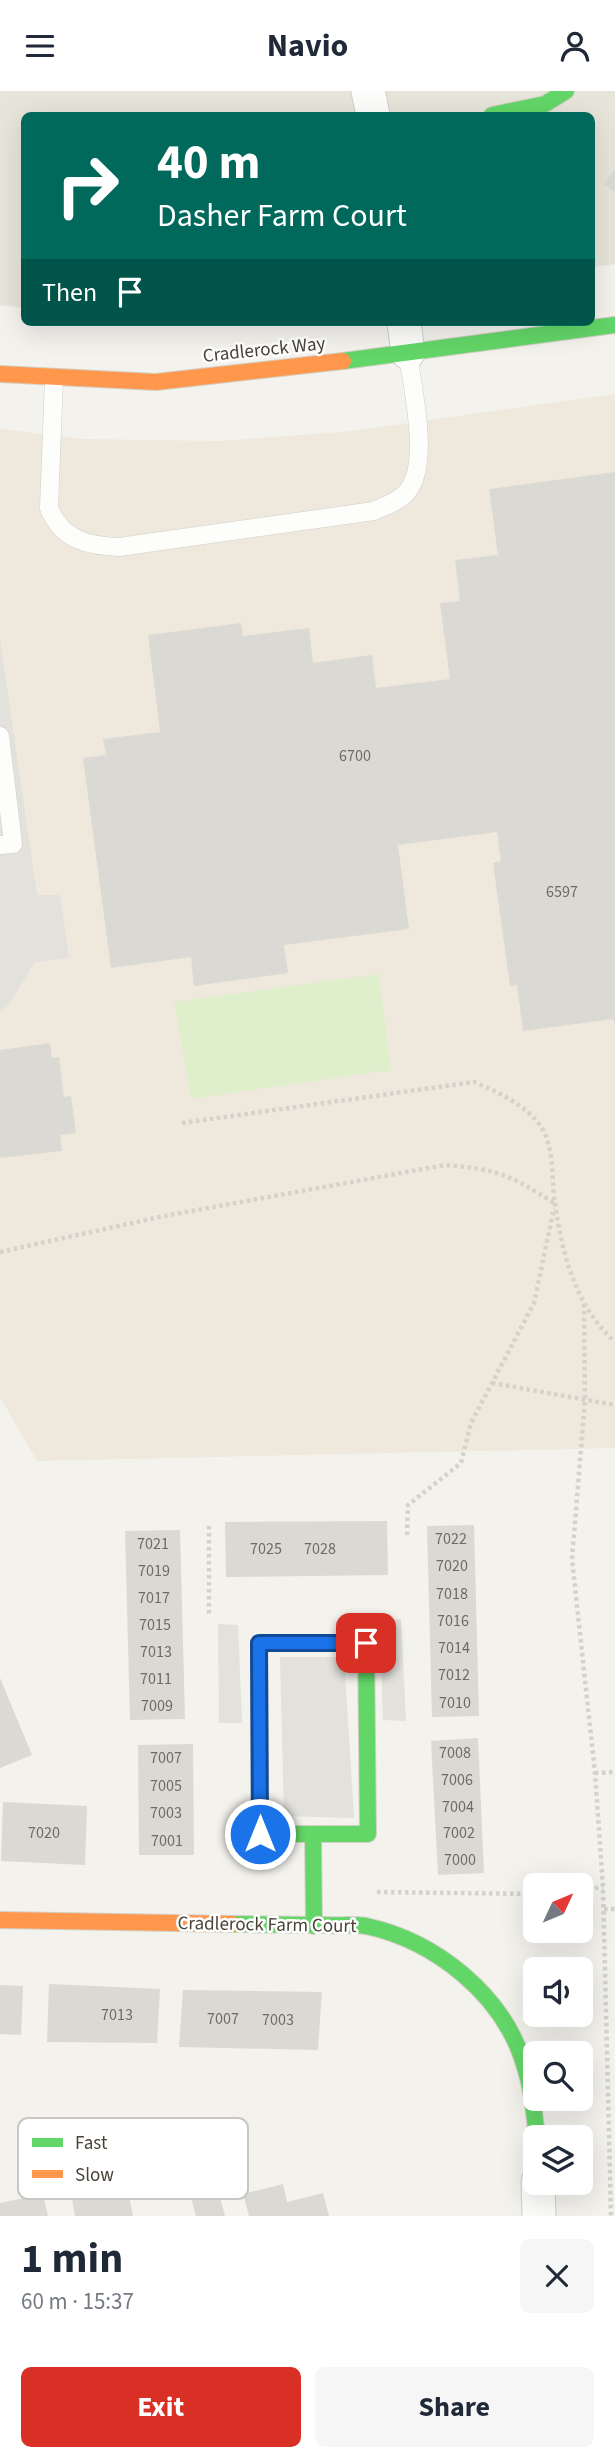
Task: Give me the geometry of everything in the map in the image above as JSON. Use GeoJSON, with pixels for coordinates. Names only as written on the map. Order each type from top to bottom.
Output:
{"type":"FeatureCollection","features":[{"type":"Feature","properties":{"kind":"street"},"geometry":{"type":"LineString","coordinates":[[368,91],[372,112]]}},
{"type":"Feature","properties":{"kind":"street"},"geometry":{"type":"LineString","coordinates":[[506,112],[545,104],[566,91]]}},
{"type":"Feature","properties":{"kind":"street","name":"Cradlerock Way"},"geometry":{"type":"LineString","coordinates":[[595,325],[615,324]]}},
{"type":"Feature","properties":{"kind":"street","name":"Cradlerock Way"},"geometry":{"type":"LineString","coordinates":[[0,374],[54,379],[156,382],[406,337],[583,326]]}},
{"type":"Feature","properties":{"kind":"street"},"geometry":{"type":"LineString","coordinates":[[259,1643],[366,1643],[368,1834],[313,1834],[260,1834],[259,1643]]}},
{"type":"Feature","properties":{"kind":"street"},"geometry":{"type":"LineString","coordinates":[[313,1834],[314,1926]]}},
{"type":"Feature","properties":{"kind":"street","name":"Cradlerock Farm Court"},"geometry":{"type":"LineString","coordinates":[[0,1920],[365,1926],[400,1935],[456,1968],[481,1990],[500,2015],[517,2045],[530,2080],[536,2125]]}},
{"type":"Feature","properties":{"kind":"street"},"geometry":{"type":"LineString","coordinates":[[538,2195],[539,2216]]}},
{"type":"Feature","properties":{"kind":"lane"},"geometry":{"type":"LineString","coordinates":[[54,379],[49,508],[55,523],[70,537],[93,546],[119,547],[374,511],[395,503],[407,492],[416,475],[419,453],[406,337]]}},
{"type":"Feature","properties":{"kind":"lane"},"geometry":{"type":"LineString","coordinates":[[0,737],[13,844],[0,845]]}},
{"type":"Feature","properties":{"kind":"path"},"geometry":{"type":"LineString","coordinates":[[182,1123],[474,1082],[497,1091],[525,1109],[541,1127],[548,1143],[555,1203],[569,1270],[584,1304],[615,1342]]}},
{"type":"Feature","properties":{"kind":"path"},"geometry":{"type":"LineString","coordinates":[[0,1252],[164,1216],[445,1165],[480,1168],[513,1176],[555,1203]]}},
{"type":"Feature","properties":{"kind":"path"},"geometry":{"type":"LineString","coordinates":[[407,1535],[408,1505],[412,1498],[461,1463],[471,1423],[534,1303],[555,1203]]}},
{"type":"Feature","properties":{"kind":"path"},"geometry":{"type":"LineString","coordinates":[[584,1304],[585,1400],[572,1559],[595,1773],[603,1887],[611,2216]]}},
{"type":"Feature","properties":{"kind":"path"},"geometry":{"type":"LineString","coordinates":[[492,1383],[615,1405]]}},
{"type":"Feature","properties":{"kind":"path"},"geometry":{"type":"LineString","coordinates":[[209,1526],[209,1615]]}},
{"type":"Feature","properties":{"kind":"path"},"geometry":{"type":"LineString","coordinates":[[595,1773],[615,1772]]}},
{"type":"Feature","properties":{"kind":"path"},"geometry":{"type":"LineString","coordinates":[[593,1888],[603,1887]]}},
{"type":"Feature","properties":{"kind":"path"},"geometry":{"type":"LineString","coordinates":[[369,1892],[523,1894]]}},
{"type":"Feature","properties":{"kind":"path"},"geometry":{"type":"LineString","coordinates":[[604,1909],[615,1909]]}},
{"type":"Feature","properties":{"kind":"path"},"geometry":{"type":"LineString","coordinates":[[607,2013],[615,2012]]}},
{"type":"Feature","properties":{"kind":"shaded area"},"geometry":{"type":"Polygon","coordinates":[[[0,91],[615,91],[615,264],[595,267],[595,112],[21,112],[21,308],[0,305],[0,91]]]}},
{"type":"Feature","properties":{"kind":"shaded area"},"geometry":{"type":"Polygon","coordinates":[[[615,394],[615,1448],[37,1461],[0,1397],[0,429],[83,439],[220,441],[353,431],[615,394]]]}},
{"type":"Feature","properties":{"kind":"shaded area"},"geometry":{"type":"Polygon","coordinates":[[[0,638],[37,895],[60,895],[69,958],[35,962],[11,1001],[0,1011],[0,638]]]}},
{"type":"Feature","properties":{"kind":"shaded area"},"geometry":{"type":"Polygon","coordinates":[[[401,1619],[406,1721],[383,1720],[380,1621],[401,1619]]]}},
{"type":"Feature","properties":{"kind":"shaded area"},"geometry":{"type":"Polygon","coordinates":[[[218,1624],[238,1625],[242,1723],[219,1723],[218,1624]]]}},
{"type":"Feature","properties":{"kind":"shaded area"},"geometry":{"type":"Polygon","coordinates":[[[280,1657],[344,1657],[354,1818],[284,1816],[280,1657]]]}},
{"type":"Feature","properties":{"kind":"green space"},"geometry":{"type":"Polygon","coordinates":[[[379,974],[391,1070],[191,1099],[174,1002],[379,974]]]}},
{"type":"Feature","properties":{"kind":"building"},"geometry":{"type":"Polygon","coordinates":[[[615,169],[615,192],[604,184],[615,169]]]}},
{"type":"Feature","properties":{"kind":"building"},"geometry":{"type":"Polygon","coordinates":[[[615,472],[615,1024],[613,1019],[523,1031],[517,985],[510,986],[493,863],[501,861],[497,832],[398,845],[409,929],[284,945],[288,973],[194,986],[191,957],[111,968],[83,758],[106,755],[103,739],[160,732],[148,635],[241,623],[243,636],[309,628],[313,663],[372,655],[376,688],[450,679],[440,603],[460,601],[455,560],[498,555],[489,489],[615,472]]]}},
{"type":"Feature","properties":{"kind":"building"},"geometry":{"type":"Polygon","coordinates":[[[50,1043],[52,1058],[59,1057],[64,1097],[71,1096],[76,1133],[60,1135],[62,1151],[0,1158],[0,1050],[50,1043]]]}},
{"type":"Feature","properties":{"kind":"building"},"geometry":{"type":"Polygon","coordinates":[[[387,1521],[388,1575],[226,1577],[225,1522],[387,1521]]]}},
{"type":"Feature","properties":{"kind":"building"},"geometry":{"type":"Polygon","coordinates":[[[474,1525],[479,1716],[432,1717],[427,1526],[474,1525]]]}},
{"type":"Feature","properties":{"kind":"building"},"geometry":{"type":"Polygon","coordinates":[[[180,1530],[185,1719],[130,1720],[125,1531],[180,1530]]]}},
{"type":"Feature","properties":{"kind":"building"},"geometry":{"type":"Polygon","coordinates":[[[0,1678],[32,1755],[0,1768],[0,1678]]]}},
{"type":"Feature","properties":{"kind":"building"},"geometry":{"type":"Polygon","coordinates":[[[478,1738],[484,1873],[438,1875],[431,1741],[478,1738]]]}},
{"type":"Feature","properties":{"kind":"building"},"geometry":{"type":"Polygon","coordinates":[[[193,1744],[194,1855],[139,1855],[138,1745],[193,1744]]]}},
{"type":"Feature","properties":{"kind":"building"},"geometry":{"type":"Polygon","coordinates":[[[3,1802],[87,1806],[85,1865],[1,1861],[3,1802]]]}},
{"type":"Feature","properties":{"kind":"building"},"geometry":{"type":"Polygon","coordinates":[[[49,1984],[160,1989],[157,2043],[47,2042],[49,1984]]]}},
{"type":"Feature","properties":{"kind":"building"},"geometry":{"type":"Polygon","coordinates":[[[0,1985],[23,1986],[21,2035],[0,2034],[0,1985]]]}},
{"type":"Feature","properties":{"kind":"building"},"geometry":{"type":"Polygon","coordinates":[[[183,1990],[322,1992],[318,2050],[179,2047],[183,1990]]]}},
{"type":"Feature","properties":{"kind":"building"},"geometry":{"type":"Polygon","coordinates":[[[283,2184],[287,2202],[323,2193],[329,2216],[249,2216],[244,2199],[248,2199],[248,2193],[283,2184]]]}},
{"type":"Feature","properties":{"kind":"building"},"geometry":{"type":"Polygon","coordinates":[[[19,2199],[44,2199],[48,2216],[0,2216],[0,2203],[19,2199]]]}},
{"type":"Feature","properties":{"kind":"building"},"geometry":{"type":"Polygon","coordinates":[[[72,2199],[130,2199],[133,2216],[75,2216],[72,2199]]]}},
{"type":"Feature","properties":{"kind":"building"},"geometry":{"type":"Polygon","coordinates":[[[191,2199],[220,2199],[225,2216],[196,2216],[191,2199]]]}},
{"type":"Feature","properties":{"kind":"traffic: fast"},"geometry":{"type":"LineString","coordinates":[[506,112],[545,104],[566,91]]}},
{"type":"Feature","properties":{"kind":"traffic: fast"},"geometry":{"type":"LineString","coordinates":[[343,361],[615,325]]}},
{"type":"Feature","properties":{"kind":"traffic: fast"},"geometry":{"type":"LineString","coordinates":[[313,1834],[260,1834],[259,1643],[366,1643],[368,1834],[313,1834],[314,1926]]}},
{"type":"Feature","properties":{"kind":"traffic: fast"},"geometry":{"type":"LineString","coordinates":[[233,1924],[366,1926],[392,1933],[441,1958],[483,1994],[514,2039],[529,2082],[535,2125]]}},
{"type":"Feature","properties":{"kind":"traffic: slow"},"geometry":{"type":"LineString","coordinates":[[0,374],[156,382],[343,361]]}},
{"type":"Feature","properties":{"kind":"traffic: slow"},"geometry":{"type":"LineString","coordinates":[[0,1920],[233,1924]]}},
{"type":"Feature","properties":{"kind":"route"},"geometry":{"type":"LineString","coordinates":[[260,1834],[259,1643],[366,1643]]}}]}
